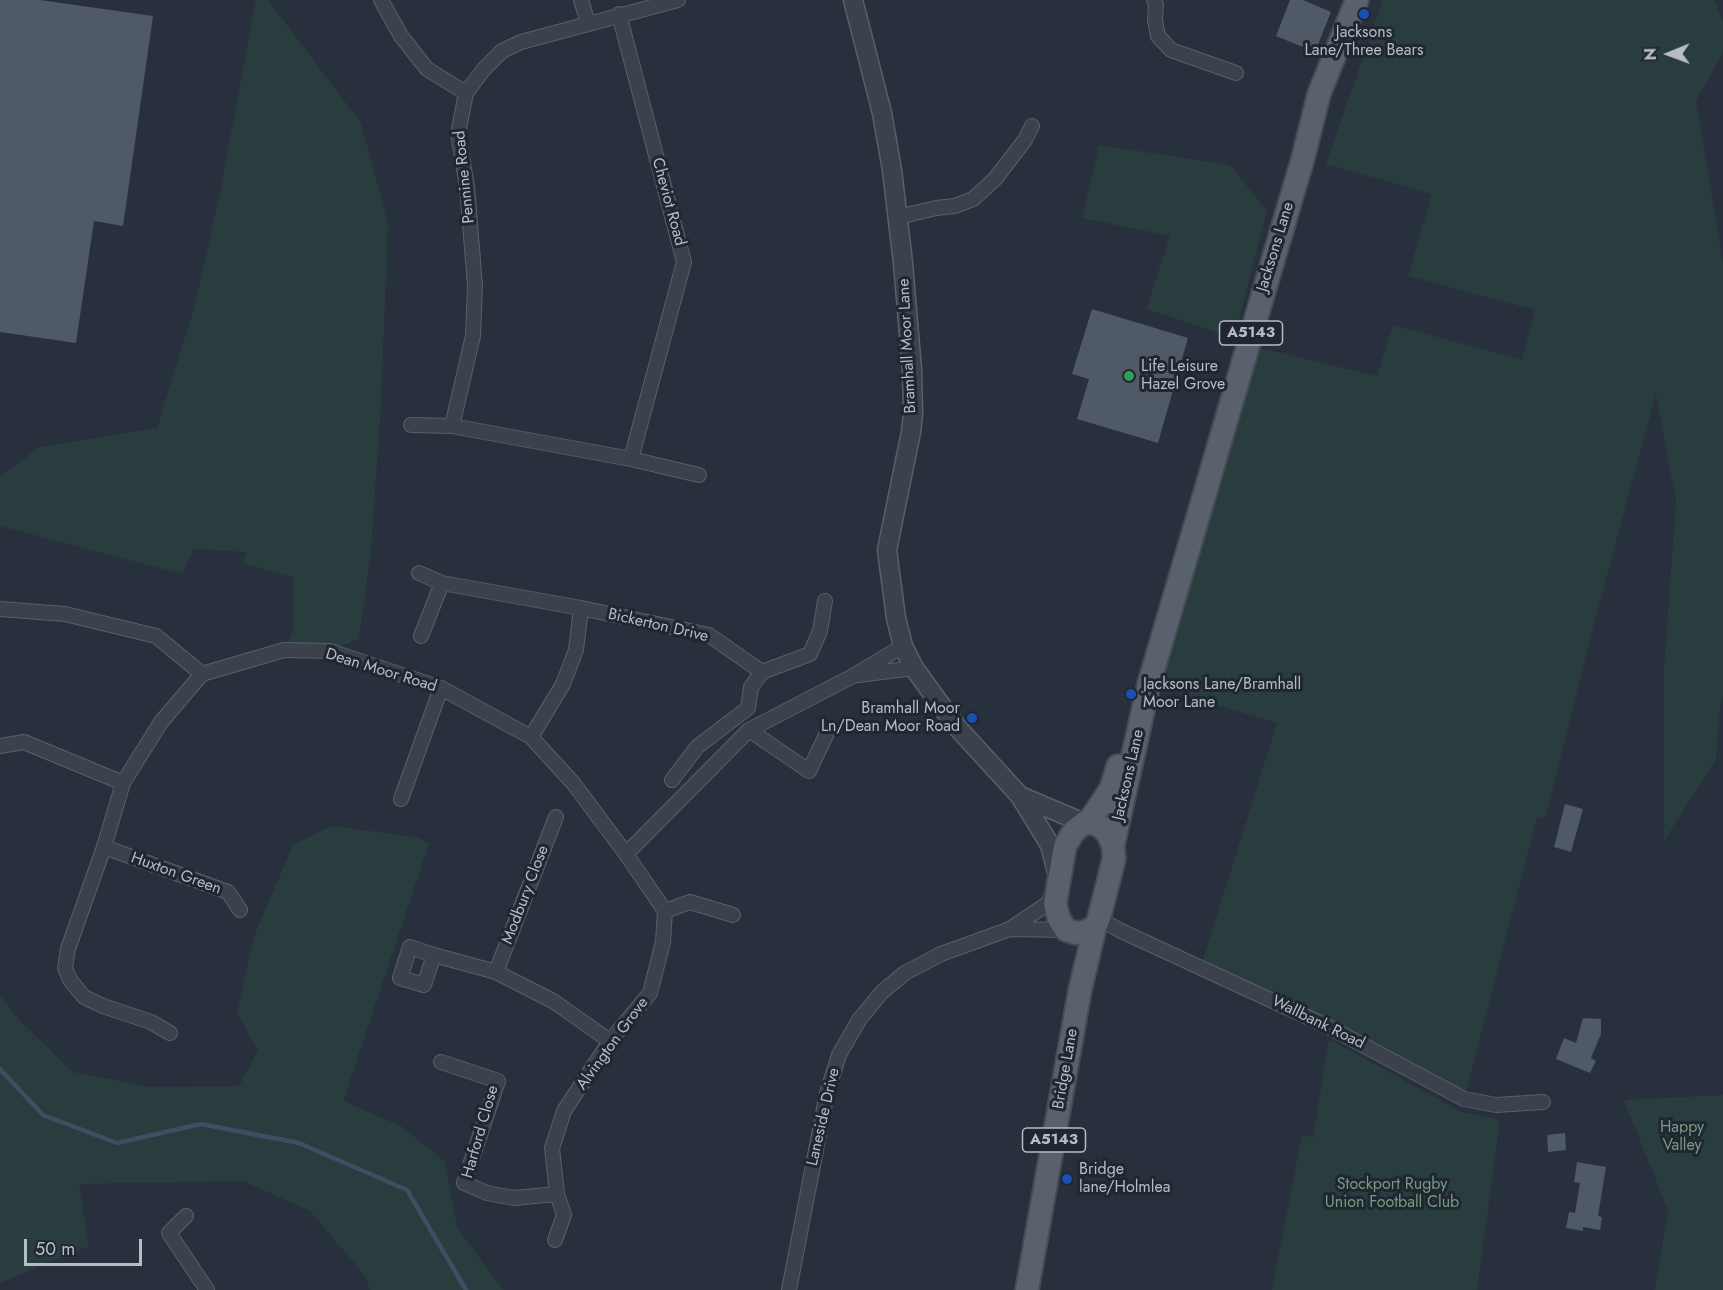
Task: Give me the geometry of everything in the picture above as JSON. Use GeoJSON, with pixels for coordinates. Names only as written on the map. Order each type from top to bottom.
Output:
{"type":"FeatureCollection","features":[{"type":"Feature","properties":{"kind":"main road","name":"Jacksons Lane"},"geometry":{"type":"LineString","coordinates":[[1058,883],[1065,846],[1074,831],[1086,823],[1111,789],[1153,669],[1303,158],[1319,94],[1357,0]]}},
{"type":"Feature","properties":{"kind":"main road","name":"Jacksons Lane"},"geometry":{"type":"LineString","coordinates":[[1097,923],[1114,859],[1113,845],[1153,669]]}},
{"type":"Feature","properties":{"kind":"main road"},"geometry":{"type":"LineString","coordinates":[[1086,823],[1097,824],[1107,832],[1113,845]]}},
{"type":"Feature","properties":{"kind":"main road","name":"Bridge Lane"},"geometry":{"type":"LineString","coordinates":[[1058,883],[1055,904],[1059,920],[1068,931],[1080,990]]}},
{"type":"Feature","properties":{"kind":"main road"},"geometry":{"type":"LineString","coordinates":[[1068,931],[1085,932],[1097,923]]}},
{"type":"Feature","properties":{"kind":"main road","name":"Bridge Lane"},"geometry":{"type":"LineString","coordinates":[[1028,1290],[1080,990],[1097,923]]}},
{"type":"Feature","properties":{"kind":"street"},"geometry":{"type":"LineString","coordinates":[[381,0],[401,36],[427,69],[466,93]]}},
{"type":"Feature","properties":{"kind":"street"},"geometry":{"type":"LineString","coordinates":[[581,0],[588,23]]}},
{"type":"Feature","properties":{"kind":"street","name":"Pennine Road"},"geometry":{"type":"LineString","coordinates":[[452,426],[473,336],[475,286],[467,186],[458,134],[466,93],[484,69],[502,51],[520,42],[678,0]]}},
{"type":"Feature","properties":{"kind":"street","name":"Bramhall Moor Lane"},"geometry":{"type":"LineString","coordinates":[[853,0],[882,113],[898,217],[912,370],[913,414],[887,550],[896,618],[903,646],[914,668],[956,726],[1020,796],[1050,845],[1058,883]]}},
{"type":"Feature","properties":{"kind":"street"},"geometry":{"type":"LineString","coordinates":[[1154,0],[1158,36],[1171,50],[1236,73]]}},
{"type":"Feature","properties":{"kind":"street","name":"Cheviot Road"},"geometry":{"type":"LineString","coordinates":[[619,15],[684,262],[631,459]]}},
{"type":"Feature","properties":{"kind":"street"},"geometry":{"type":"LineString","coordinates":[[898,217],[955,206],[973,199],[995,179],[1025,140],[1032,126]]}},
{"type":"Feature","properties":{"kind":"street"},"geometry":{"type":"LineString","coordinates":[[411,425],[452,426],[631,459],[699,475]]}},
{"type":"Feature","properties":{"kind":"street","name":"Bickerton Drive"},"geometry":{"type":"LineString","coordinates":[[419,573],[442,583],[581,608],[709,635],[762,672]]}},
{"type":"Feature","properties":{"kind":"street"},"geometry":{"type":"LineString","coordinates":[[421,636],[442,583]]}},
{"type":"Feature","properties":{"kind":"street"},"geometry":{"type":"LineString","coordinates":[[672,780],[697,747],[729,725],[748,708],[751,687],[762,672],[810,654],[820,631],[825,601]]}},
{"type":"Feature","properties":{"kind":"street"},"geometry":{"type":"LineString","coordinates":[[531,737],[563,684],[576,650],[581,608]]}},
{"type":"Feature","properties":{"kind":"street"},"geometry":{"type":"LineString","coordinates":[[0,609],[65,614],[156,636],[202,674],[161,722],[123,783],[104,848],[68,949],[65,968],[70,980],[84,997],[151,1022],[170,1033]]}},
{"type":"Feature","properties":{"kind":"street"},"geometry":{"type":"LineString","coordinates":[[733,915],[690,902],[665,911],[626,854],[749,730],[853,676],[903,646]]}},
{"type":"Feature","properties":{"kind":"street","name":"Dean Moor Road"},"geometry":{"type":"LineString","coordinates":[[202,674],[284,650],[330,651],[441,688],[531,737],[574,784],[626,854]]}},
{"type":"Feature","properties":{"kind":"street"},"geometry":{"type":"LineString","coordinates":[[853,676],[914,668]]}},
{"type":"Feature","properties":{"kind":"street"},"geometry":{"type":"LineString","coordinates":[[401,799],[441,688]]}},
{"type":"Feature","properties":{"kind":"street"},"geometry":{"type":"LineString","coordinates":[[749,730],[809,771],[827,733]]}},
{"type":"Feature","properties":{"kind":"street"},"geometry":{"type":"LineString","coordinates":[[0,746],[24,742],[123,783]]}},
{"type":"Feature","properties":{"kind":"street","name":"Bramhall Moor Lane"},"geometry":{"type":"LineString","coordinates":[[1020,796],[1086,823]]}},
{"type":"Feature","properties":{"kind":"street","name":"Modbury Close"},"geometry":{"type":"LineString","coordinates":[[496,972],[556,817]]}},
{"type":"Feature","properties":{"kind":"street","name":"Huxton Green"},"geometry":{"type":"LineString","coordinates":[[104,848],[228,892],[240,910]]}},
{"type":"Feature","properties":{"kind":"street","name":"Laneside Drive"},"geometry":{"type":"LineString","coordinates":[[789,1290],[827,1093],[839,1055],[859,1020],[882,992],[905,973],[941,954],[1010,929],[1047,904],[1058,883]]}},
{"type":"Feature","properties":{"kind":"street","name":"Alvington Grove"},"geometry":{"type":"LineString","coordinates":[[555,1240],[564,1215],[557,1194],[552,1148],[564,1111],[610,1041],[650,993],[663,942],[665,911]]}},
{"type":"Feature","properties":{"kind":"street","name":"Wallbank Road"},"geometry":{"type":"LineString","coordinates":[[1097,923],[1119,930],[1329,1027],[1464,1099],[1496,1105],[1543,1102]]}},
{"type":"Feature","properties":{"kind":"street","name":"Laneside Drive"},"geometry":{"type":"LineString","coordinates":[[1010,929],[1068,931]]}},
{"type":"Feature","properties":{"kind":"street"},"geometry":{"type":"LineString","coordinates":[[434,955],[496,972],[553,1001],[610,1041]]}},
{"type":"Feature","properties":{"kind":"street","name":"Harford Close"},"geometry":{"type":"LineString","coordinates":[[441,1062],[498,1081],[464,1183],[487,1193],[513,1198],[557,1194]]}},
{"type":"Feature","properties":{"kind":"street"},"geometry":{"type":"LineString","coordinates":[[186,1216],[169,1233],[207,1290]]}},
{"type":"Feature","properties":{"kind":"green space"},"geometry":{"type":"Polygon","coordinates":[[[256,0],[268,0],[361,123],[388,223],[381,404],[371,550],[359,639],[330,651],[284,650],[294,628],[293,577],[242,563],[246,552],[194,549],[182,574],[0,526],[0,476],[40,447],[157,428],[195,305],[219,198],[256,0]]]}},
{"type":"Feature","properties":{"kind":"green space"},"geometry":{"type":"Polygon","coordinates":[[[1383,0],[1714,0],[1723,22],[1723,52],[1696,101],[1723,264],[1723,696],[1720,705],[1716,759],[1664,841],[1664,670],[1676,501],[1656,394],[1545,819],[1537,817],[1466,1092],[1203,960],[1277,723],[1149,684],[1247,345],[1377,376],[1393,325],[1522,360],[1535,310],[1408,276],[1432,194],[1326,164],[1383,0]]]}},
{"type":"Feature","properties":{"kind":"green space"},"geometry":{"type":"Polygon","coordinates":[[[1099,145],[1230,165],[1267,211],[1234,338],[1146,309],[1170,236],[1082,218],[1099,145]]]}},
{"type":"Feature","properties":{"kind":"green space"},"geometry":{"type":"Polygon","coordinates":[[[331,826],[416,837],[429,843],[343,1101],[401,1126],[445,1162],[457,1227],[503,1290],[370,1290],[366,1277],[310,1211],[243,1181],[79,1184],[89,1246],[0,1283],[0,996],[20,1021],[73,1072],[150,1087],[239,1086],[258,1050],[237,1014],[254,936],[293,845],[331,826]]]}},
{"type":"Feature","properties":{"kind":"green space","name":"Stockport Rugby Union Football Club"},"geometry":{"type":"Polygon","coordinates":[[[1329,1039],[1462,1112],[1500,1120],[1477,1290],[1272,1290],[1302,1134],[1313,1138],[1329,1039]]]}},
{"type":"Feature","properties":{"kind":"green space","name":"Happy Valley"},"geometry":{"type":"Polygon","coordinates":[[[1723,1095],[1723,1290],[1655,1290],[1668,1210],[1624,1100],[1723,1095]]]}},
{"type":"Feature","properties":{"kind":"building"},"geometry":{"type":"Polygon","coordinates":[[[0,0],[40,0],[153,16],[123,226],[94,221],[76,343],[0,332],[0,0]]]}},
{"type":"Feature","properties":{"kind":"building"},"geometry":{"type":"Polygon","coordinates":[[[1290,0],[1303,0],[1331,12],[1315,52],[1276,36],[1290,0]]]}},
{"type":"Feature","properties":{"kind":"building","name":"Life Leisure Hazel Grove"},"geometry":{"type":"Polygon","coordinates":[[[1092,309],[1188,338],[1158,443],[1077,419],[1089,379],[1072,374],[1092,309]]]}},
{"type":"Feature","properties":{"kind":"building"},"geometry":{"type":"Polygon","coordinates":[[[1565,804],[1583,809],[1571,852],[1554,847],[1565,804]]]}},
{"type":"Feature","properties":{"kind":"building"},"geometry":{"type":"Polygon","coordinates":[[[1583,1018],[1601,1019],[1601,1034],[1591,1058],[1596,1061],[1590,1073],[1556,1059],[1564,1038],[1576,1043],[1583,1018]]]}},
{"type":"Feature","properties":{"kind":"building"},"geometry":{"type":"Polygon","coordinates":[[[1565,1133],[1566,1150],[1548,1152],[1547,1135],[1565,1133]]]}},
{"type":"Feature","properties":{"kind":"building"},"geometry":{"type":"Polygon","coordinates":[[[1577,1162],[1606,1167],[1598,1216],[1602,1217],[1600,1230],[1583,1227],[1583,1231],[1566,1228],[1569,1212],[1575,1213],[1580,1183],[1574,1182],[1577,1162]]]}},
{"type":"Feature","properties":{"kind":"waterway"},"geometry":{"type":"LineString","coordinates":[[0,1069],[43,1115],[117,1143],[201,1124],[299,1143],[407,1190],[466,1290]]}},
{"type":"Feature","properties":{"kind":"place","name":"Jacksons Lane/Three Bears"},"geometry":{"type":"Point","coordinates":[1364,14]}},
{"type":"Feature","properties":{"kind":"place","name":"Life Leisure Hazel Grove"},"geometry":{"type":"Point","coordinates":[1129,376]}},
{"type":"Feature","properties":{"kind":"place","name":"Jacksons Lane/Bramhall Moor Lane"},"geometry":{"type":"Point","coordinates":[1131,694]}},
{"type":"Feature","properties":{"kind":"place","name":"Bramhall Moor Ln/Dean Moor Road"},"geometry":{"type":"Point","coordinates":[972,718]}},
{"type":"Feature","properties":{"kind":"place","name":"Bridge lane/Holmlea"},"geometry":{"type":"Point","coordinates":[1067,1179]}}]}
